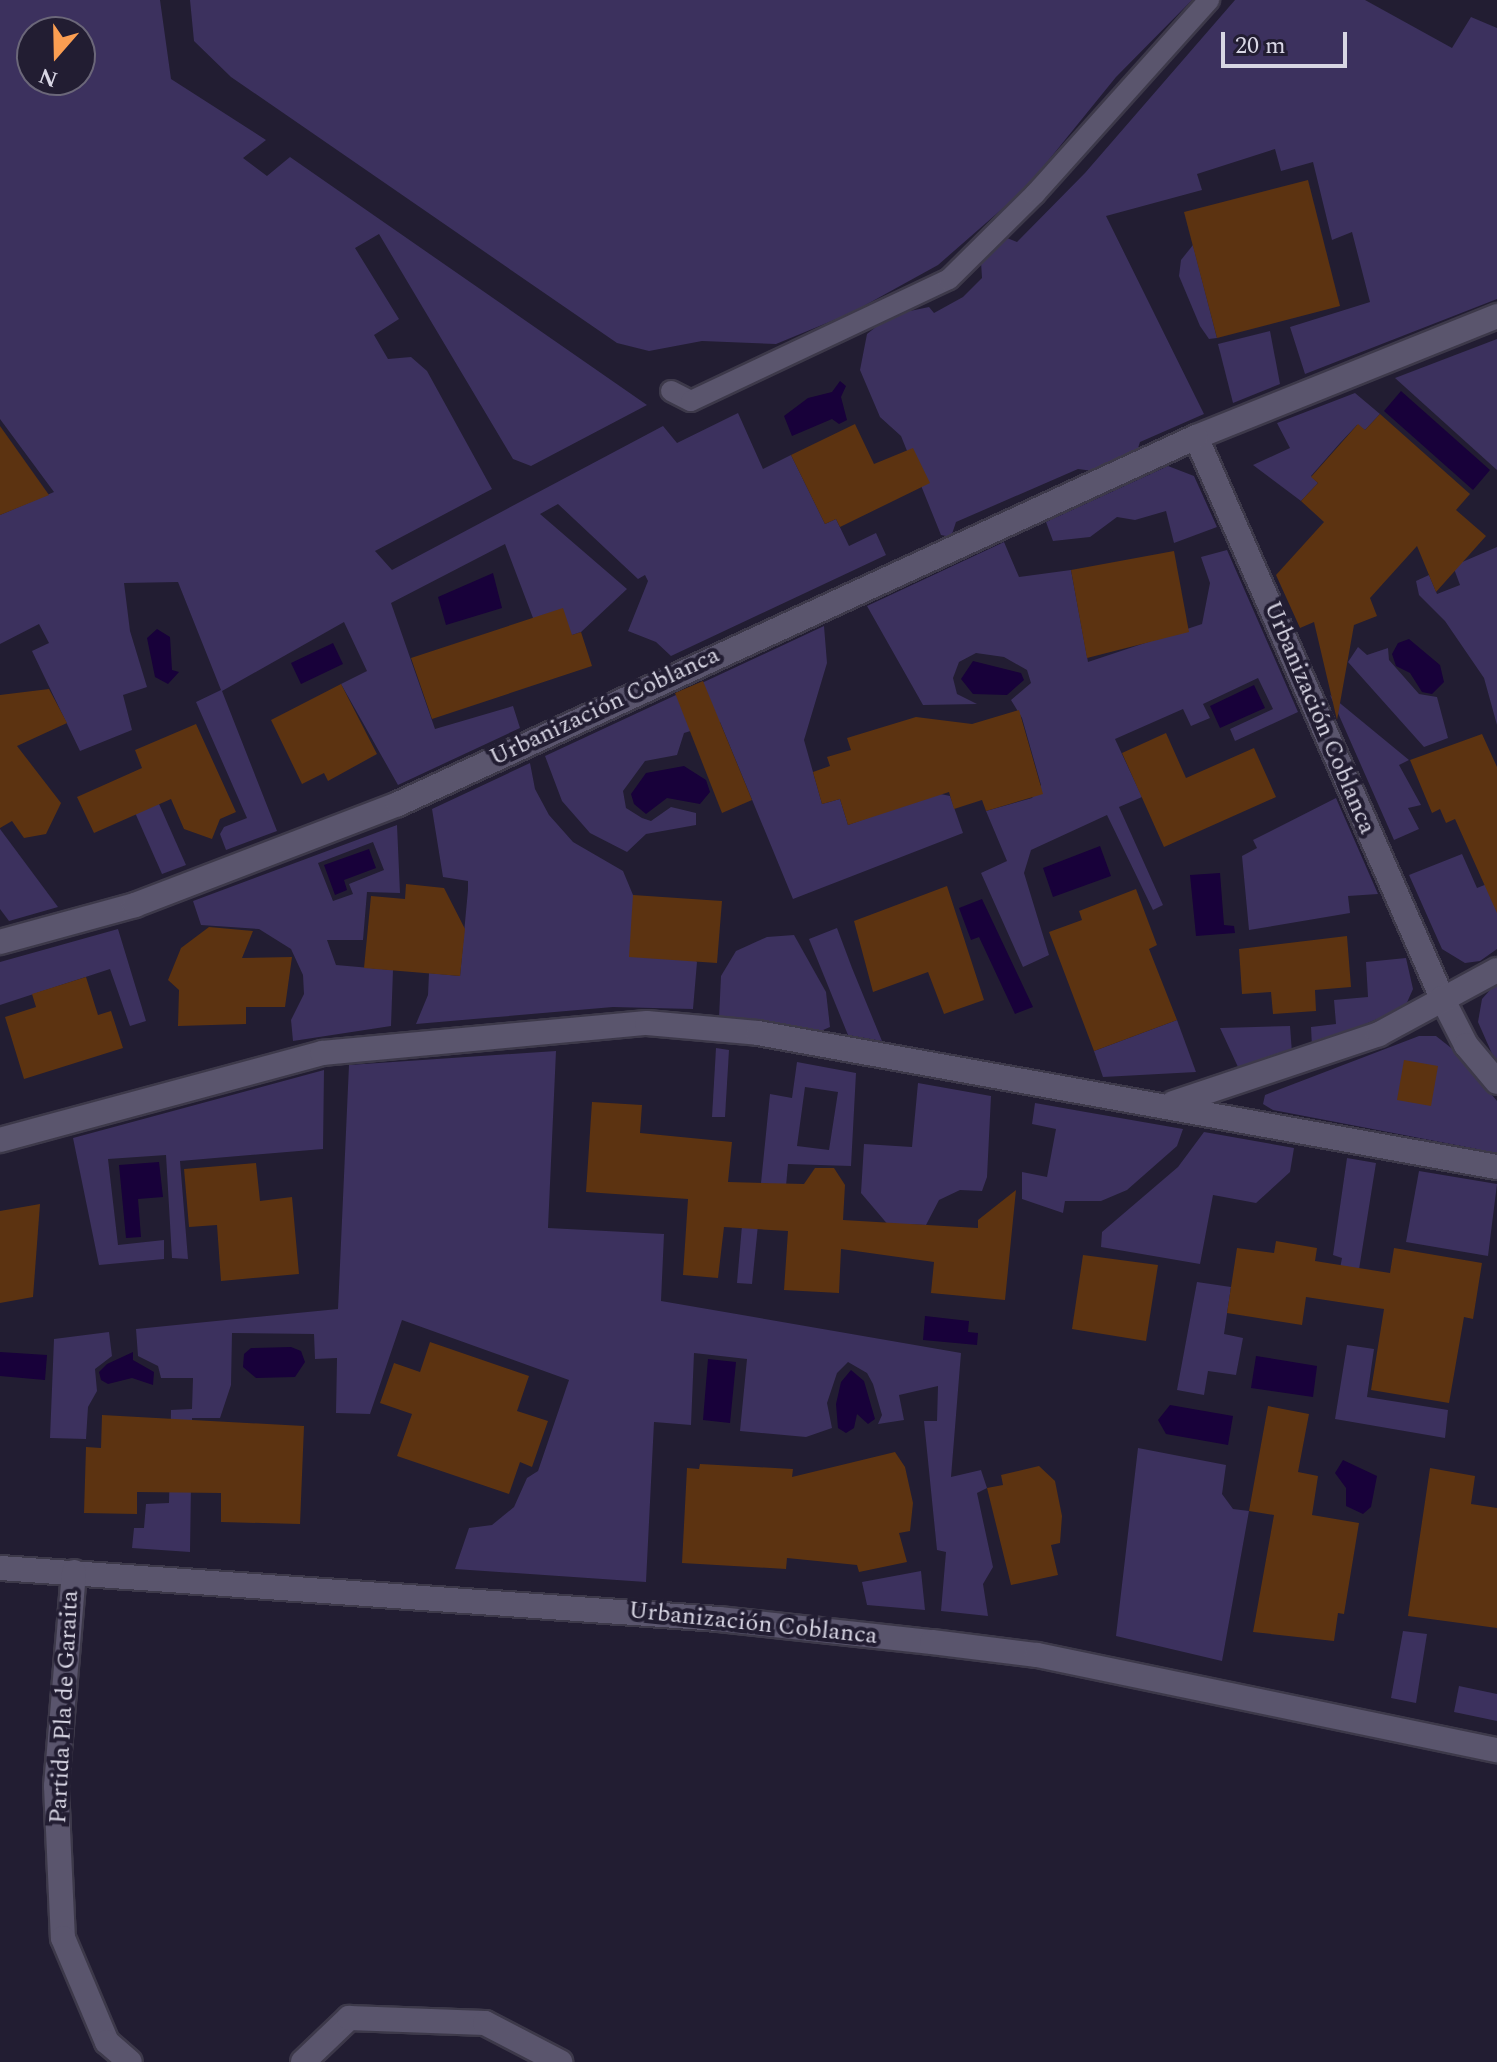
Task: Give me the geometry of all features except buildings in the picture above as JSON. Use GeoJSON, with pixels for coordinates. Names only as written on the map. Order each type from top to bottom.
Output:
{"type":"FeatureCollection","features":[{"type":"Feature","properties":{"kind":"street","name":"Urbanización Coblanca"},"geometry":{"type":"LineString","coordinates":[[0,942],[149,900],[398,804],[1196,437],[1497,316]]}},
{"type":"Feature","properties":{"kind":"street","name":"Urbanización Coblanca"},"geometry":{"type":"LineString","coordinates":[[1196,437],[1442,998],[1466,1045],[1497,1082]]}},
{"type":"Feature","properties":{"kind":"street"},"geometry":{"type":"LineString","coordinates":[[1167,1105],[1379,1034],[1497,970]]}},
{"type":"Feature","properties":{"kind":"street"},"geometry":{"type":"LineString","coordinates":[[0,1140],[322,1053],[647,1023],[758,1033],[1497,1167]]}},
{"type":"Feature","properties":{"kind":"street","name":"Urbanización Coblanca"},"geometry":{"type":"LineString","coordinates":[[0,1568],[719,1619],[1037,1655],[1497,1750]]}},
{"type":"Feature","properties":{"kind":"street","name":"Partida Pla de Garaita"},"geometry":{"type":"LineString","coordinates":[[74,1572],[56,1786],[63,1938],[107,2042],[130,2062]]}},
{"type":"Feature","properties":{"kind":"street"},"geometry":{"type":"LineString","coordinates":[[303,2062],[349,2018],[485,2023],[560,2062]]}},
{"type":"Feature","properties":{"kind":"lane"},"geometry":{"type":"LineString","coordinates":[[671,391],[691,401],[949,279],[1035,194],[1209,0]]}},
{"type":"Feature","properties":{"kind":"shaded area"},"geometry":{"type":"Polygon","coordinates":[[[0,0],[160,0],[171,79],[266,140],[243,158],[267,176],[290,157],[647,405],[531,466],[513,459],[379,234],[355,248],[399,319],[374,335],[388,359],[411,357],[427,371],[492,489],[375,551],[392,570],[663,426],[677,443],[738,413],[763,469],[791,455],[825,524],[836,519],[849,546],[876,533],[886,555],[671,656],[656,642],[628,631],[648,581],[645,575],[638,579],[558,504],[540,514],[627,589],[581,632],[572,635],[533,618],[505,544],[391,603],[435,729],[513,706],[520,728],[398,785],[341,684],[367,671],[344,622],[222,691],[277,831],[226,850],[220,834],[224,827],[247,818],[196,702],[221,690],[178,582],[124,583],[130,631],[147,687],[123,695],[132,730],[80,751],[32,651],[49,643],[39,624],[0,644],[0,515],[54,492],[0,419],[0,0]]]}},
{"type":"Feature","properties":{"kind":"shaded area"},"geometry":{"type":"Polygon","coordinates":[[[190,0],[1192,0],[1116,77],[1026,188],[938,265],[851,313],[776,344],[702,341],[649,351],[617,343],[231,77],[194,41],[190,0]]]}},
{"type":"Feature","properties":{"kind":"shaded area"},"geometry":{"type":"Polygon","coordinates":[[[1235,0],[1365,0],[1452,48],[1471,17],[1497,28],[1497,299],[1305,374],[1290,327],[1370,302],[1352,232],[1332,240],[1313,162],[1281,171],[1275,149],[1197,174],[1202,190],[1106,216],[1204,414],[1140,442],[1135,457],[1101,472],[1078,469],[956,522],[951,537],[941,535],[901,436],[880,417],[860,370],[867,334],[891,315],[929,307],[934,313],[963,297],[982,278],[981,262],[1007,238],[1017,242],[1085,173],[1235,0]]]}},
{"type":"Feature","properties":{"kind":"shaded area"},"geometry":{"type":"Polygon","coordinates":[[[1193,245],[1217,338],[1209,339],[1200,326],[1179,276],[1181,260],[1193,245]]]}},
{"type":"Feature","properties":{"kind":"shaded area"},"geometry":{"type":"Polygon","coordinates":[[[1270,331],[1280,384],[1233,403],[1218,344],[1270,331]]]}},
{"type":"Feature","properties":{"kind":"shaded area"},"geometry":{"type":"Polygon","coordinates":[[[1497,339],[1497,470],[1395,378],[1497,339]]]}},
{"type":"Feature","properties":{"kind":"shaded area"},"geometry":{"type":"Polygon","coordinates":[[[840,381],[846,386],[841,397],[847,420],[839,424],[832,419],[792,436],[784,416],[808,398],[832,392],[840,381]]]}},
{"type":"Feature","properties":{"kind":"shaded area"},"geometry":{"type":"Polygon","coordinates":[[[1401,391],[1490,470],[1473,490],[1384,411],[1401,391]]]}},
{"type":"Feature","properties":{"kind":"shaded area"},"geometry":{"type":"Polygon","coordinates":[[[1355,393],[1380,414],[1365,430],[1357,425],[1340,443],[1311,476],[1318,483],[1301,501],[1253,465],[1290,448],[1277,423],[1355,393]]]}},
{"type":"Feature","properties":{"kind":"shaded area"},"geometry":{"type":"Polygon","coordinates":[[[1168,466],[1194,476],[1217,527],[1174,543],[1166,511],[1135,520],[1117,517],[1090,537],[1053,541],[1046,522],[1168,466]]]}},
{"type":"Feature","properties":{"kind":"shaded area"},"geometry":{"type":"Polygon","coordinates":[[[1004,542],[1019,577],[1071,570],[1088,662],[1202,624],[1210,583],[1201,557],[1227,550],[1298,712],[1235,741],[1230,729],[1273,709],[1258,678],[1203,704],[1210,718],[1191,726],[1183,709],[1115,739],[1142,797],[1119,807],[1163,905],[1153,910],[1107,815],[1031,850],[1024,873],[1049,955],[1023,967],[981,873],[1007,861],[986,811],[1032,798],[1041,785],[1022,718],[1011,700],[1031,683],[1027,670],[1004,657],[976,653],[959,662],[953,678],[957,694],[977,704],[923,705],[867,606],[1004,542]]]}},
{"type":"Feature","properties":{"kind":"shaded area"},"geometry":{"type":"Polygon","coordinates":[[[1497,547],[1497,725],[1484,678],[1445,621],[1419,595],[1416,581],[1429,575],[1437,594],[1460,585],[1453,566],[1497,547]]]}},
{"type":"Feature","properties":{"kind":"shaded area"},"geometry":{"type":"Polygon","coordinates":[[[493,573],[502,608],[446,625],[438,597],[493,573]]]}},
{"type":"Feature","properties":{"kind":"shaded area"},"geometry":{"type":"Polygon","coordinates":[[[824,626],[827,663],[804,740],[822,804],[840,799],[848,825],[936,793],[950,796],[963,833],[793,899],[720,722],[684,733],[677,755],[645,761],[623,791],[626,808],[642,818],[651,821],[671,807],[696,813],[696,825],[646,834],[627,852],[590,833],[562,801],[545,756],[824,626]]]}},
{"type":"Feature","properties":{"kind":"shaded area"},"geometry":{"type":"Polygon","coordinates":[[[157,629],[170,637],[172,670],[179,672],[168,684],[155,677],[147,638],[157,629]]]}},
{"type":"Feature","properties":{"kind":"shaded area"},"geometry":{"type":"Polygon","coordinates":[[[1409,639],[1440,665],[1444,682],[1432,694],[1422,692],[1410,673],[1396,666],[1392,654],[1398,643],[1409,639]]]}},
{"type":"Feature","properties":{"kind":"shaded area"},"geometry":{"type":"Polygon","coordinates":[[[333,643],[343,664],[301,684],[291,663],[333,643]]]}},
{"type":"Feature","properties":{"kind":"shaded area"},"geometry":{"type":"Polygon","coordinates":[[[1358,647],[1367,655],[1388,648],[1389,660],[1419,694],[1437,697],[1448,738],[1424,747],[1348,662],[1358,647]]]}},
{"type":"Feature","properties":{"kind":"shaded area"},"geometry":{"type":"Polygon","coordinates":[[[973,661],[1021,673],[1024,680],[1007,695],[973,694],[961,679],[973,661]]]}},
{"type":"Feature","properties":{"kind":"shaded area"},"geometry":{"type":"Polygon","coordinates":[[[1254,685],[1265,708],[1220,728],[1210,706],[1254,685]]]}},
{"type":"Feature","properties":{"kind":"shaded area"},"geometry":{"type":"Polygon","coordinates":[[[1330,695],[1409,760],[1399,765],[1421,805],[1408,808],[1419,829],[1394,840],[1330,695]]]}},
{"type":"Feature","properties":{"kind":"shaded area"},"geometry":{"type":"Polygon","coordinates":[[[530,763],[535,789],[549,815],[573,842],[623,871],[633,895],[697,962],[693,1009],[613,1007],[416,1024],[428,995],[429,973],[460,976],[468,890],[468,881],[443,877],[432,809],[530,763]]]}},
{"type":"Feature","properties":{"kind":"shaded area"},"geometry":{"type":"Polygon","coordinates":[[[684,766],[706,780],[710,792],[700,804],[667,798],[646,814],[634,804],[631,794],[646,773],[684,766]]]}},
{"type":"Feature","properties":{"kind":"shaded area"},"geometry":{"type":"Polygon","coordinates":[[[152,788],[186,865],[162,874],[129,799],[152,788]]]}},
{"type":"Feature","properties":{"kind":"shaded area"},"geometry":{"type":"Polygon","coordinates":[[[1336,798],[1378,894],[1348,896],[1350,913],[1249,930],[1242,856],[1257,848],[1253,840],[1336,798]]]}},
{"type":"Feature","properties":{"kind":"shaded area"},"geometry":{"type":"Polygon","coordinates":[[[397,825],[400,893],[367,892],[363,940],[327,940],[336,965],[393,970],[391,1026],[293,1041],[291,1020],[304,994],[303,975],[291,949],[259,929],[201,925],[193,901],[397,825]],[[373,842],[318,863],[333,901],[353,894],[349,884],[384,870],[373,842]]]}},
{"type":"Feature","properties":{"kind":"shaded area"},"geometry":{"type":"Polygon","coordinates":[[[0,829],[58,907],[9,921],[0,909],[0,829]]]}},
{"type":"Feature","properties":{"kind":"shaded area"},"geometry":{"type":"Polygon","coordinates":[[[1100,846],[1111,876],[1053,897],[1043,868],[1100,846]]]}},
{"type":"Feature","properties":{"kind":"shaded area"},"geometry":{"type":"Polygon","coordinates":[[[369,849],[376,868],[344,880],[347,890],[335,895],[324,865],[369,849]]]}},
{"type":"Feature","properties":{"kind":"shaded area"},"geometry":{"type":"Polygon","coordinates":[[[1462,854],[1477,888],[1497,880],[1497,949],[1480,961],[1465,963],[1442,949],[1409,875],[1462,854]]]}},
{"type":"Feature","properties":{"kind":"shaded area"},"geometry":{"type":"Polygon","coordinates":[[[1220,873],[1224,925],[1234,926],[1235,933],[1196,936],[1190,875],[1220,873]]]}},
{"type":"Feature","properties":{"kind":"shaded area"},"geometry":{"type":"Polygon","coordinates":[[[982,899],[1033,1007],[1015,1014],[979,937],[971,940],[959,908],[982,899]]]}},
{"type":"Feature","properties":{"kind":"shaded area"},"geometry":{"type":"Polygon","coordinates":[[[837,928],[882,1041],[848,1035],[809,939],[837,928]]]}},
{"type":"Feature","properties":{"kind":"shaded area"},"geometry":{"type":"Polygon","coordinates":[[[118,929],[146,1021],[130,1026],[110,969],[0,1005],[0,962],[118,929]]]}},
{"type":"Feature","properties":{"kind":"shaded area"},"geometry":{"type":"Polygon","coordinates":[[[794,935],[826,992],[830,1027],[807,1037],[719,1018],[721,976],[736,951],[767,937],[794,935]]]}},
{"type":"Feature","properties":{"kind":"shaded area"},"geometry":{"type":"Polygon","coordinates":[[[1406,958],[1413,989],[1405,1007],[1312,1047],[1311,1027],[1336,1024],[1334,1000],[1368,997],[1366,962],[1406,958]]]}},
{"type":"Feature","properties":{"kind":"shaded area"},"geometry":{"type":"Polygon","coordinates":[[[1497,982],[1497,1065],[1478,1022],[1482,999],[1497,982]]]}},
{"type":"Feature","properties":{"kind":"shaded area"},"geometry":{"type":"Polygon","coordinates":[[[1177,1020],[1196,1072],[1103,1077],[1094,1051],[1177,1020]]]}},
{"type":"Feature","properties":{"kind":"shaded area"},"geometry":{"type":"Polygon","coordinates":[[[1290,1026],[1292,1053],[1238,1067],[1220,1028],[1290,1026]]]}},
{"type":"Feature","properties":{"kind":"shaded area"},"geometry":{"type":"Polygon","coordinates":[[[1419,1036],[1436,1036],[1455,1051],[1497,1101],[1497,1158],[1480,1155],[1477,1149],[1273,1110],[1263,1104],[1265,1095],[1419,1036]]]}},
{"type":"Feature","properties":{"kind":"shaded area"},"geometry":{"type":"Polygon","coordinates":[[[716,1048],[729,1050],[725,1117],[712,1117],[716,1048]]]}},
{"type":"Feature","properties":{"kind":"shaded area"},"geometry":{"type":"Polygon","coordinates":[[[556,1051],[548,1228],[664,1234],[661,1301],[961,1353],[951,1477],[981,1470],[987,1488],[977,1493],[993,1567],[983,1584],[988,1616],[941,1611],[946,1552],[937,1550],[924,1421],[937,1421],[938,1386],[899,1395],[904,1420],[878,1424],[882,1415],[873,1384],[867,1373],[848,1362],[837,1373],[827,1403],[832,1428],[806,1437],[740,1431],[747,1359],[694,1353],[691,1425],[654,1422],[646,1582],[455,1569],[469,1528],[492,1525],[514,1507],[527,1478],[538,1471],[569,1380],[402,1320],[370,1414],[336,1413],[337,1358],[315,1359],[314,1334],[232,1333],[231,1385],[220,1418],[192,1418],[190,1552],[132,1548],[134,1528],[144,1528],[146,1504],[169,1503],[171,1410],[192,1409],[193,1378],[161,1378],[158,1366],[138,1356],[136,1329],[338,1309],[349,1065],[556,1051]]]}},
{"type":"Feature","properties":{"kind":"shaded area"},"geometry":{"type":"Polygon","coordinates":[[[797,1062],[856,1073],[851,1166],[788,1164],[786,1186],[761,1183],[770,1094],[792,1098],[797,1062]],[[805,1087],[797,1146],[829,1150],[838,1092],[805,1087]]]}},
{"type":"Feature","properties":{"kind":"shaded area"},"geometry":{"type":"Polygon","coordinates":[[[324,1070],[323,1149],[180,1161],[188,1259],[172,1258],[166,1155],[108,1159],[118,1245],[164,1240],[164,1259],[99,1265],[73,1138],[324,1070]]]}},
{"type":"Feature","properties":{"kind":"shaded area"},"geometry":{"type":"Polygon","coordinates":[[[918,1083],[991,1096],[987,1177],[982,1191],[960,1190],[939,1200],[926,1225],[903,1224],[901,1240],[861,1193],[864,1144],[912,1147],[918,1083]]]}},
{"type":"Feature","properties":{"kind":"shaded area"},"geometry":{"type":"Polygon","coordinates":[[[1035,1103],[1183,1129],[1177,1146],[1127,1190],[1101,1201],[1065,1201],[1063,1213],[1022,1199],[1022,1172],[1047,1177],[1056,1129],[1032,1124],[1035,1103]]]}},
{"type":"Feature","properties":{"kind":"shaded area"},"geometry":{"type":"Polygon","coordinates":[[[1204,1132],[1294,1148],[1290,1172],[1256,1203],[1213,1195],[1200,1264],[1101,1247],[1102,1232],[1178,1167],[1204,1132]]]}},
{"type":"Feature","properties":{"kind":"shaded area"},"geometry":{"type":"Polygon","coordinates":[[[1347,1158],[1376,1163],[1357,1282],[1338,1279],[1342,1258],[1333,1255],[1347,1158]]]}},
{"type":"Feature","properties":{"kind":"shaded area"},"geometry":{"type":"Polygon","coordinates":[[[159,1162],[163,1197],[138,1199],[141,1237],[126,1238],[119,1165],[159,1162]]]}},
{"type":"Feature","properties":{"kind":"shaded area"},"geometry":{"type":"Polygon","coordinates":[[[1419,1171],[1497,1184],[1488,1256],[1406,1242],[1419,1171]]]}},
{"type":"Feature","properties":{"kind":"shaded area"},"geometry":{"type":"Polygon","coordinates":[[[743,1214],[759,1215],[752,1284],[737,1283],[743,1214]]]}},
{"type":"Feature","properties":{"kind":"shaded area"},"geometry":{"type":"Polygon","coordinates":[[[1197,1282],[1231,1287],[1224,1334],[1243,1338],[1236,1375],[1208,1371],[1204,1395],[1177,1390],[1197,1282]]]}},
{"type":"Feature","properties":{"kind":"shaded area"},"geometry":{"type":"Polygon","coordinates":[[[925,1316],[969,1321],[968,1332],[978,1333],[977,1345],[923,1340],[925,1316]]]}},
{"type":"Feature","properties":{"kind":"shaded area"},"geometry":{"type":"Polygon","coordinates":[[[109,1332],[112,1356],[95,1369],[97,1391],[88,1407],[86,1439],[50,1438],[54,1339],[109,1332]]]}},
{"type":"Feature","properties":{"kind":"shaded area"},"geometry":{"type":"Polygon","coordinates":[[[1347,1345],[1374,1349],[1367,1397],[1448,1410],[1445,1438],[1335,1419],[1347,1345]]]}},
{"type":"Feature","properties":{"kind":"shaded area"},"geometry":{"type":"Polygon","coordinates":[[[291,1347],[301,1351],[305,1362],[295,1377],[256,1378],[243,1367],[244,1354],[251,1348],[291,1347]]]}},
{"type":"Feature","properties":{"kind":"shaded area"},"geometry":{"type":"Polygon","coordinates":[[[0,1352],[47,1355],[45,1380],[0,1376],[0,1352]]]}},
{"type":"Feature","properties":{"kind":"shaded area"},"geometry":{"type":"Polygon","coordinates":[[[133,1352],[133,1360],[154,1372],[153,1385],[132,1378],[108,1384],[101,1380],[99,1372],[107,1364],[133,1352]]]}},
{"type":"Feature","properties":{"kind":"shaded area"},"geometry":{"type":"Polygon","coordinates":[[[1256,1356],[1317,1366],[1313,1397],[1251,1388],[1256,1356]]]}},
{"type":"Feature","properties":{"kind":"shaded area"},"geometry":{"type":"Polygon","coordinates":[[[708,1359],[736,1362],[730,1423],[703,1420],[708,1359]]]}},
{"type":"Feature","properties":{"kind":"shaded area"},"geometry":{"type":"Polygon","coordinates":[[[851,1370],[864,1381],[875,1419],[868,1424],[857,1414],[854,1428],[846,1433],[838,1428],[836,1404],[841,1382],[851,1370]]]}},
{"type":"Feature","properties":{"kind":"shaded area"},"geometry":{"type":"Polygon","coordinates":[[[1170,1405],[1233,1416],[1228,1445],[1166,1434],[1158,1420],[1170,1405]]]}},
{"type":"Feature","properties":{"kind":"shaded area"},"geometry":{"type":"Polygon","coordinates":[[[1138,1448],[1226,1465],[1222,1494],[1233,1509],[1249,1511],[1222,1661],[1116,1636],[1138,1448]]]}},
{"type":"Feature","properties":{"kind":"shaded area"},"geometry":{"type":"Polygon","coordinates":[[[1343,1460],[1377,1476],[1371,1507],[1363,1514],[1346,1506],[1346,1488],[1335,1473],[1343,1460]]]}},
{"type":"Feature","properties":{"kind":"shaded area"},"geometry":{"type":"Polygon","coordinates":[[[921,1571],[925,1610],[867,1605],[862,1582],[921,1571]]]}},
{"type":"Feature","properties":{"kind":"shaded area"},"geometry":{"type":"Polygon","coordinates":[[[1403,1631],[1427,1634],[1416,1703],[1391,1698],[1403,1631]]]}},
{"type":"Feature","properties":{"kind":"shaded area"},"geometry":{"type":"Polygon","coordinates":[[[1459,1686],[1497,1694],[1497,1721],[1454,1712],[1459,1686]]]}}]}
